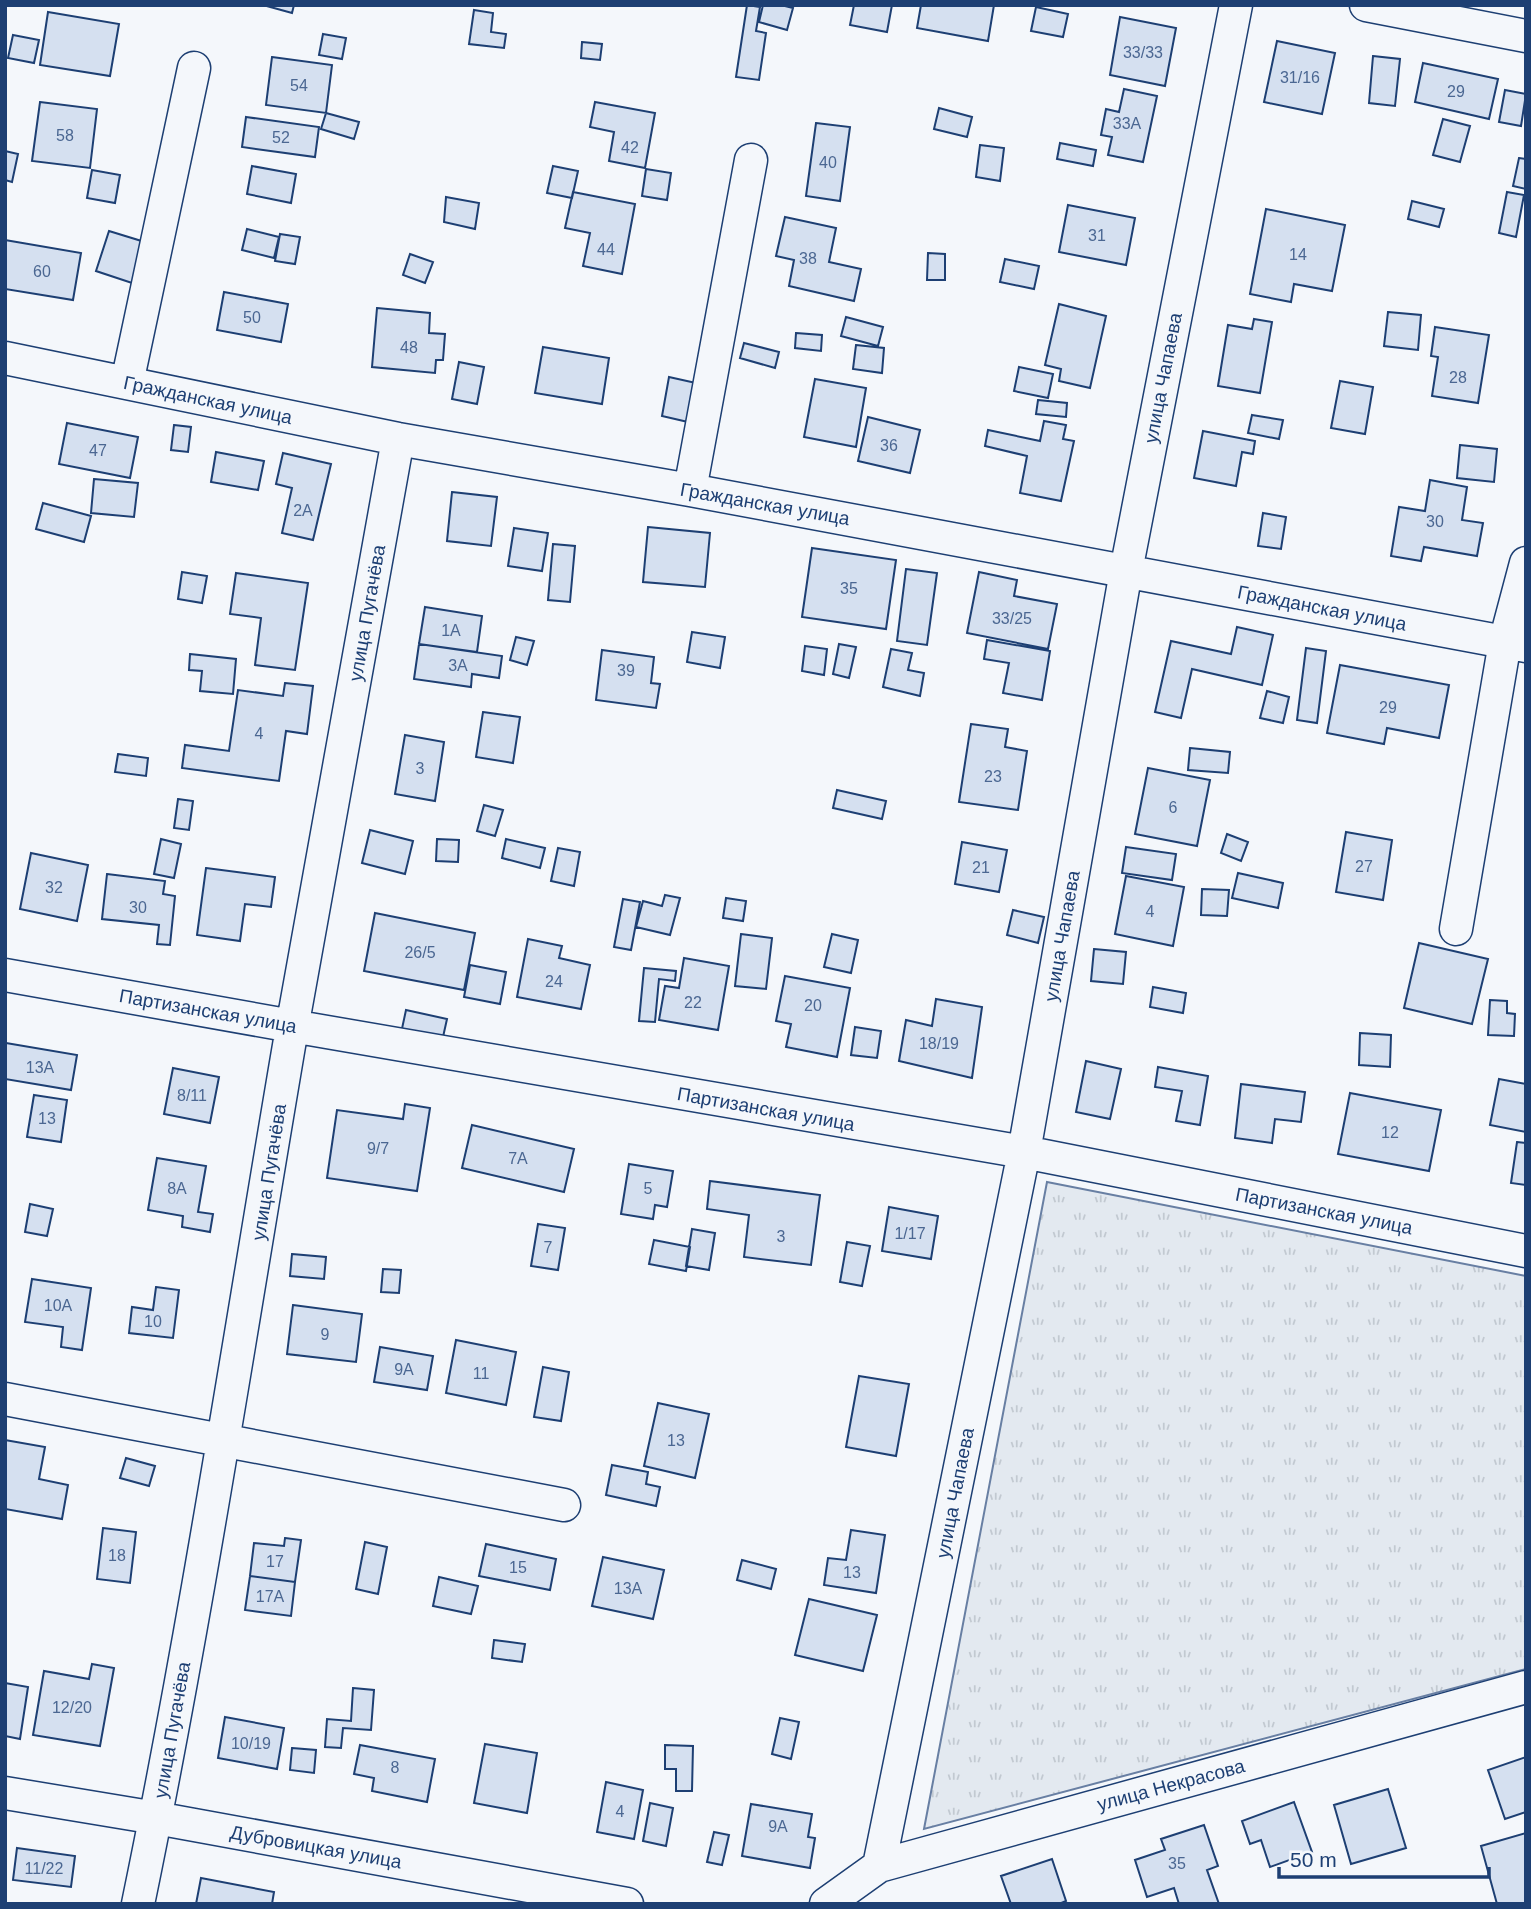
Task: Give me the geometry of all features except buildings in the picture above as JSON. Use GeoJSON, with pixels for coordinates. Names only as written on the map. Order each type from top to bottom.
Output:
{"type":"FeatureCollection","features":[{"type":"Feature","properties":{"kind":"street","name":"улица Чапаева"},"geometry":{"type":"LineString","coordinates":[[879,1866],[1024,1153],[1126,571],[1236,5]]}},
{"type":"Feature","properties":{"kind":"street"},"geometry":{"type":"LineString","coordinates":[[1366,5],[1464,14],[1526,36]]}},
{"type":"Feature","properties":{"kind":"street"},"geometry":{"type":"LineString","coordinates":[[127,383],[194,68]]}},
{"type":"Feature","properties":{"kind":"street"},"geometry":{"type":"LineString","coordinates":[[690,490],[751,160]]}},
{"type":"Feature","properties":{"kind":"street","name":"Гражданская улица"},"geometry":{"type":"LineString","coordinates":[[5,358],[398,439],[690,490],[1515,644]]}},
{"type":"Feature","properties":{"kind":"street","name":"улица Пугачёва"},"geometry":{"type":"LineString","coordinates":[[138,1904],[224,1441],[292,1026],[398,439]]}},
{"type":"Feature","properties":{"kind":"street"},"geometry":{"type":"LineString","coordinates":[[1456,929],[1515,644],[1526,564]]}},
{"type":"Feature","properties":{"kind":"street","name":"Партизанская улица"},"geometry":{"type":"LineString","coordinates":[[5,975],[1024,1153],[1526,1251]]}},
{"type":"Feature","properties":{"kind":"street"},"geometry":{"type":"LineString","coordinates":[[5,1399],[564,1505]]}},
{"type":"Feature","properties":{"kind":"street","name":"улица Некрасова"},"geometry":{"type":"LineString","coordinates":[[825,1904],[879,1866],[1526,1687]]}},
{"type":"Feature","properties":{"kind":"street","name":"Дубровицкая улица"},"geometry":{"type":"LineString","coordinates":[[5,1793],[626,1904]]}},
{"type":"Feature","properties":{"kind":"green space"},"geometry":{"type":"Polygon","coordinates":[[[1047,1182],[1526,1276],[1526,1669],[924,1829],[1047,1182]]]}}]}
